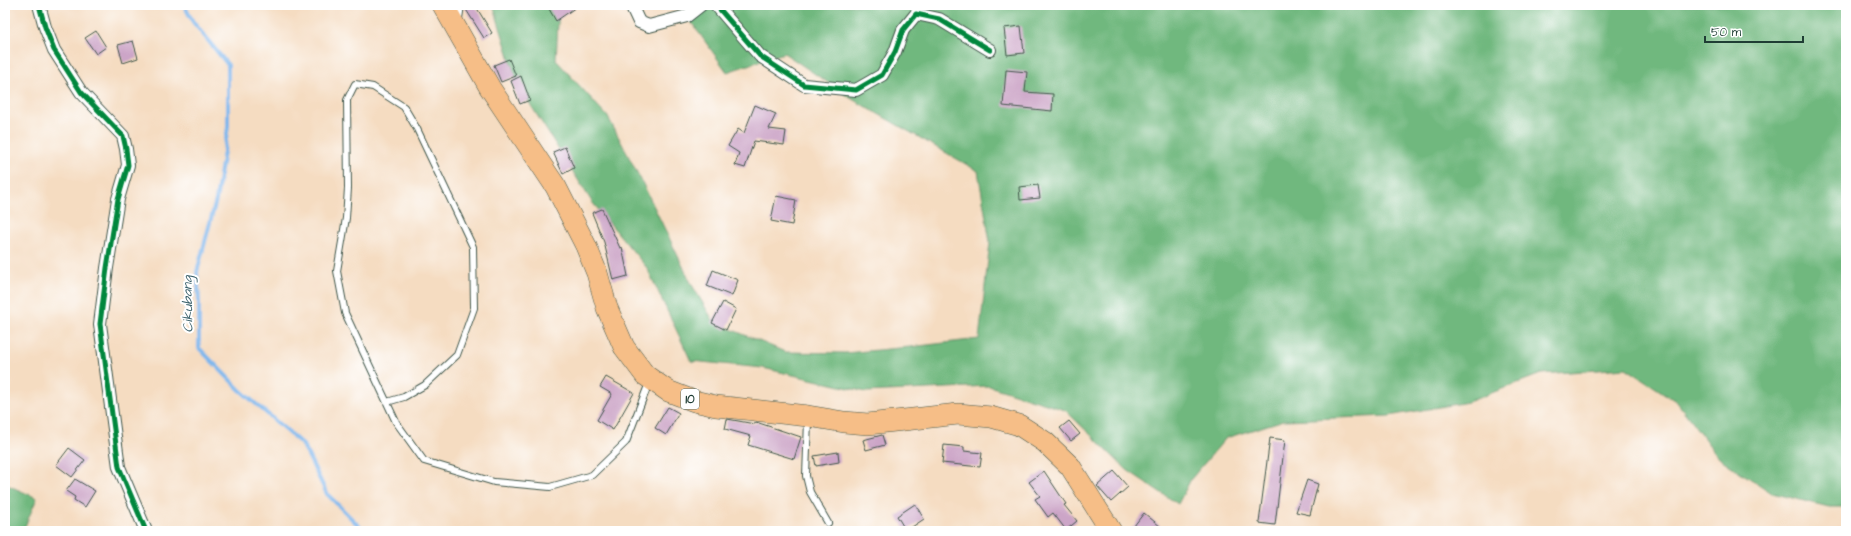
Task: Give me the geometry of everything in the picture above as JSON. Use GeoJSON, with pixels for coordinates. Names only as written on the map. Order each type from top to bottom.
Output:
{"type":"FeatureCollection","features":[{"type":"Feature","properties":{"kind":"highway","name":"10"},"geometry":{"type":"LineString","coordinates":[[443,5],[490,88],[556,187],[598,273],[607,308],[624,347],[645,375],[668,391],[694,401],[716,406],[868,424],[958,414],[991,417],[1018,425],[1045,442],[1070,466],[1111,531]]}},
{"type":"Feature","properties":{"kind":"street"},"geometry":{"type":"LineString","coordinates":[[39,5],[45,27],[54,50],[81,92],[123,136],[126,149],[128,165],[118,199],[100,324],[119,467],[146,531]]}},
{"type":"Feature","properties":{"kind":"street"},"geometry":{"type":"LineString","coordinates":[[455,26],[458,5]]}},
{"type":"Feature","properties":{"kind":"street"},"geometry":{"type":"LineString","coordinates":[[631,5],[639,22],[649,26],[686,16],[702,5]]}},
{"type":"Feature","properties":{"kind":"street"},"geometry":{"type":"LineString","coordinates":[[716,5],[760,56],[804,85],[856,90],[882,75],[895,52],[903,30],[916,14],[939,19],[990,50]]}},
{"type":"Feature","properties":{"kind":"lane"},"geometry":{"type":"LineString","coordinates":[[387,402],[404,397],[425,385],[457,355],[474,308],[473,247],[417,129],[404,107],[373,88],[356,84],[347,100],[348,188],[346,218],[337,271],[345,313],[396,422],[424,461],[494,482],[550,486],[592,475],[626,442],[651,379]]}},
{"type":"Feature","properties":{"kind":"lane"},"geometry":{"type":"LineString","coordinates":[[808,416],[806,476],[810,492],[828,523]]}},
{"type":"Feature","properties":{"kind":"green space"},"geometry":{"type":"Polygon","coordinates":[[[493,5],[559,5],[556,60],[608,117],[641,180],[692,285],[714,322],[785,352],[845,353],[979,339],[990,242],[978,171],[852,99],[784,53],[727,72],[679,5],[1846,5],[1846,507],[1829,507],[1772,493],[1719,458],[1677,402],[1626,368],[1541,374],[1468,402],[1389,416],[1284,420],[1226,438],[1191,479],[1178,504],[1127,470],[1065,410],[989,386],[866,392],[763,368],[691,361],[647,268],[592,202],[518,85],[493,5]]]}},
{"type":"Feature","properties":{"kind":"green space"},"geometry":{"type":"Polygon","coordinates":[[[5,484],[37,498],[23,531],[5,531],[5,484]]]}},
{"type":"Feature","properties":{"kind":"building"},"geometry":{"type":"Polygon","coordinates":[[[465,5],[475,5],[492,33],[484,38],[465,8],[465,5]]]}},
{"type":"Feature","properties":{"kind":"building"},"geometry":{"type":"Polygon","coordinates":[[[554,5],[579,5],[556,21],[549,9],[554,5]]]}},
{"type":"Feature","properties":{"kind":"building"},"geometry":{"type":"Polygon","coordinates":[[[1021,26],[1024,53],[1007,55],[1004,28],[1021,26]]]}},
{"type":"Feature","properties":{"kind":"building"},"geometry":{"type":"Polygon","coordinates":[[[96,31],[106,47],[96,54],[85,38],[96,31]]]}},
{"type":"Feature","properties":{"kind":"building"},"geometry":{"type":"Polygon","coordinates":[[[133,41],[138,58],[123,63],[118,45],[133,41]]]}},
{"type":"Feature","properties":{"kind":"building"},"geometry":{"type":"Polygon","coordinates":[[[509,59],[516,76],[501,82],[494,65],[509,59]]]}},
{"type":"Feature","properties":{"kind":"building"},"geometry":{"type":"Polygon","coordinates":[[[1006,70],[1027,72],[1025,92],[1053,94],[1052,111],[1003,106],[1006,70]]]}},
{"type":"Feature","properties":{"kind":"building"},"geometry":{"type":"Polygon","coordinates":[[[521,76],[530,100],[520,104],[511,81],[521,76]]]}},
{"type":"Feature","properties":{"kind":"building"},"geometry":{"type":"Polygon","coordinates":[[[755,105],[776,114],[769,129],[786,131],[784,145],[754,141],[745,168],[735,165],[739,153],[728,146],[738,129],[744,133],[755,105]]]}},
{"type":"Feature","properties":{"kind":"building"},"geometry":{"type":"Polygon","coordinates":[[[565,147],[574,168],[563,174],[553,152],[565,147]]]}},
{"type":"Feature","properties":{"kind":"building"},"geometry":{"type":"Polygon","coordinates":[[[1038,185],[1040,198],[1020,200],[1019,187],[1038,185]]]}},
{"type":"Feature","properties":{"kind":"building"},"geometry":{"type":"Polygon","coordinates":[[[776,196],[796,200],[792,225],[771,221],[776,196]]]}},
{"type":"Feature","properties":{"kind":"building"},"geometry":{"type":"Polygon","coordinates":[[[602,209],[620,248],[622,247],[628,276],[613,280],[604,242],[592,213],[602,209]]]}},
{"type":"Feature","properties":{"kind":"building"},"geometry":{"type":"Polygon","coordinates":[[[713,270],[738,280],[732,296],[707,286],[713,270]]]}},
{"type":"Feature","properties":{"kind":"building"},"geometry":{"type":"Polygon","coordinates":[[[723,302],[736,309],[726,330],[712,323],[723,302]]]}},
{"type":"Feature","properties":{"kind":"building"},"geometry":{"type":"Polygon","coordinates":[[[606,377],[634,393],[613,430],[597,420],[612,394],[600,387],[606,377]]]}},
{"type":"Feature","properties":{"kind":"building"},"geometry":{"type":"Polygon","coordinates":[[[668,407],[679,413],[666,435],[655,428],[668,407]]]}},
{"type":"Feature","properties":{"kind":"building"},"geometry":{"type":"Polygon","coordinates":[[[727,419],[755,424],[756,422],[801,437],[794,459],[748,445],[751,436],[725,429],[727,419]]]}},
{"type":"Feature","properties":{"kind":"building"},"geometry":{"type":"Polygon","coordinates":[[[1069,421],[1080,434],[1071,441],[1060,428],[1069,421]]]}},
{"type":"Feature","properties":{"kind":"building"},"geometry":{"type":"Polygon","coordinates":[[[882,435],[885,445],[866,450],[863,440],[882,435]]]}},
{"type":"Feature","properties":{"kind":"building"},"geometry":{"type":"Polygon","coordinates":[[[1270,438],[1285,440],[1275,525],[1259,523],[1270,438]]]}},
{"type":"Feature","properties":{"kind":"building"},"geometry":{"type":"Polygon","coordinates":[[[944,445],[964,447],[964,451],[982,453],[980,467],[942,463],[944,445]]]}},
{"type":"Feature","properties":{"kind":"building"},"geometry":{"type":"Polygon","coordinates":[[[69,448],[85,460],[72,477],[56,465],[69,448]]]}},
{"type":"Feature","properties":{"kind":"building"},"geometry":{"type":"Polygon","coordinates":[[[838,452],[839,462],[816,466],[814,456],[838,452]]]}},
{"type":"Feature","properties":{"kind":"building"},"geometry":{"type":"Polygon","coordinates":[[[1044,471],[1066,504],[1064,505],[1077,521],[1066,530],[1053,513],[1048,517],[1035,499],[1040,496],[1029,482],[1044,471]]]}},
{"type":"Feature","properties":{"kind":"building"},"geometry":{"type":"Polygon","coordinates":[[[1114,471],[1128,487],[1111,502],[1097,486],[1114,471]]]}},
{"type":"Feature","properties":{"kind":"building"},"geometry":{"type":"Polygon","coordinates":[[[75,479],[95,491],[85,507],[74,500],[75,497],[66,491],[75,479]]]}},
{"type":"Feature","properties":{"kind":"building"},"geometry":{"type":"Polygon","coordinates":[[[1307,480],[1318,484],[1310,515],[1296,512],[1307,480]]]}},
{"type":"Feature","properties":{"kind":"building"},"geometry":{"type":"Polygon","coordinates":[[[915,504],[924,519],[906,531],[897,516],[915,504]]]}},
{"type":"Feature","properties":{"kind":"building"},"geometry":{"type":"Polygon","coordinates":[[[1144,513],[1166,531],[1130,531],[1144,513]]]}},
{"type":"Feature","properties":{"kind":"waterway","name":"Cikubang"},"geometry":{"type":"LineString","coordinates":[[184,5],[193,22],[228,65],[228,127],[216,200],[197,272],[199,301],[199,348],[240,390],[303,445],[327,494],[364,531]]}},
{"type":"Feature","properties":{"kind":"cycle path"},"geometry":{"type":"LineString","coordinates":[[39,5],[45,27],[54,50],[81,92],[123,136],[126,149],[128,165],[118,199],[100,324],[119,467],[146,531]]}},
{"type":"Feature","properties":{"kind":"cycle path"},"geometry":{"type":"LineString","coordinates":[[716,5],[760,56],[804,85],[856,90],[882,75],[895,52],[903,30],[916,14],[939,19],[990,50]]}}]}
